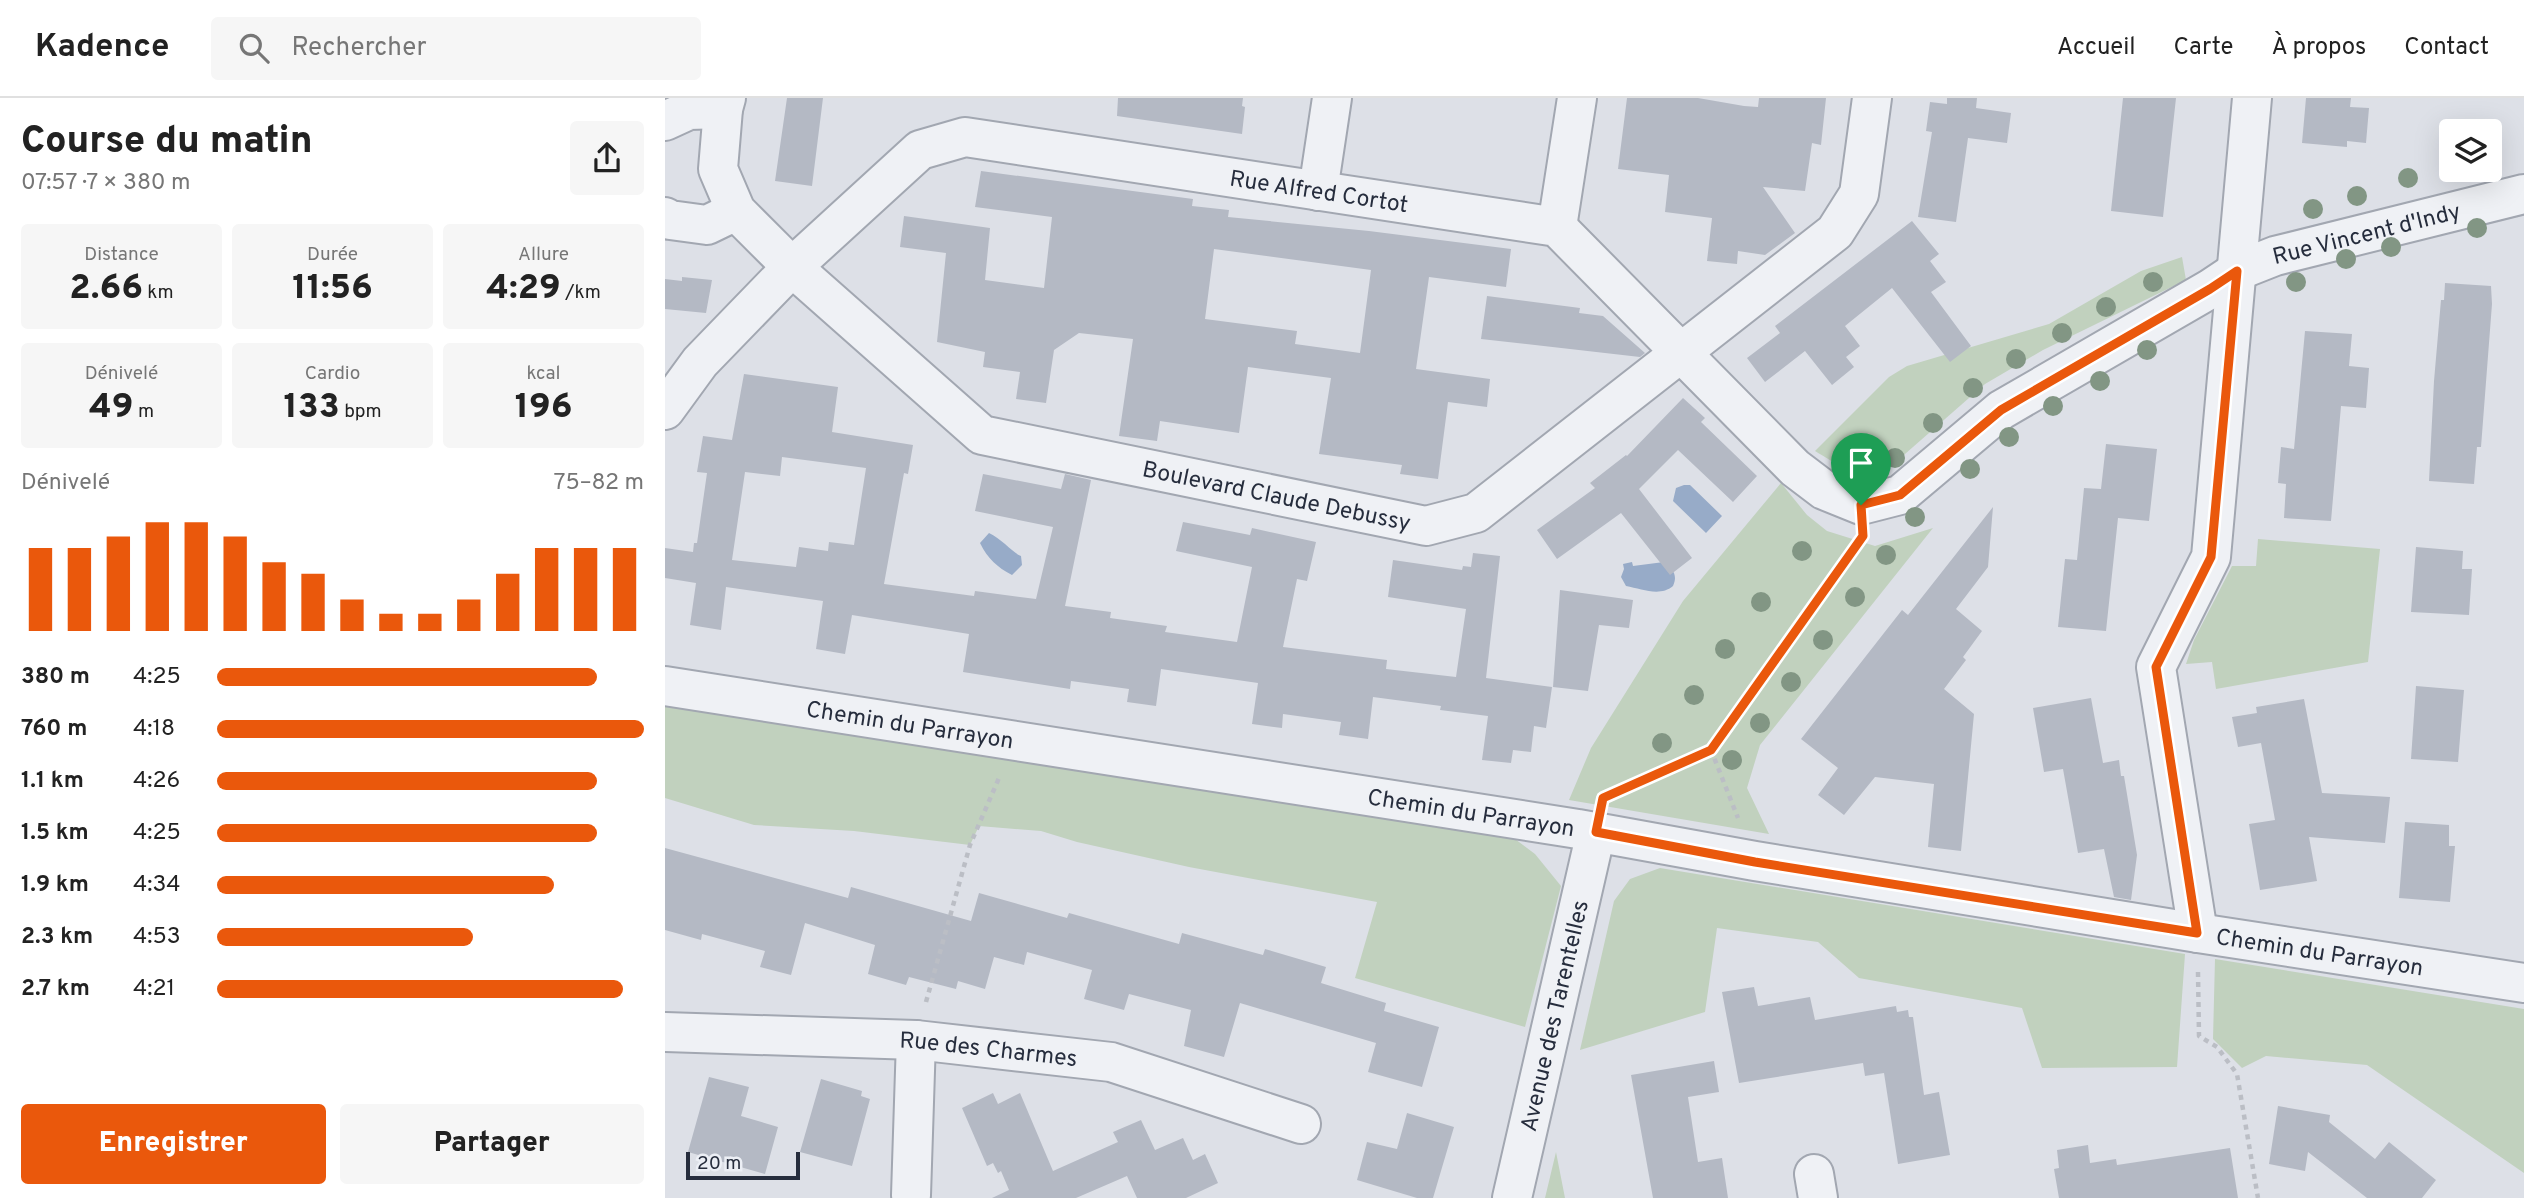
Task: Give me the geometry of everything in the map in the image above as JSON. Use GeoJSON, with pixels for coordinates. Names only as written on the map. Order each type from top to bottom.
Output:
{"type":"FeatureCollection","features":[{"type":"Feature","properties":{"kind":"street"},"geometry":{"type":"LineString","coordinates":[[1318,191],[1332,98]]}},
{"type":"Feature","properties":{"kind":"street"},"geometry":{"type":"LineString","coordinates":[[1577,98],[1557,227],[1795,468],[1824,490],[1861,505]]}},
{"type":"Feature","properties":{"kind":"street","name":"Boulevard Claude Debussy"},"geometry":{"type":"LineString","coordinates":[[665,121],[689,110],[725,103],[718,169],[736,211],[792,267],[982,435],[1426,526],[1476,513],[1835,232],[1859,194],[1872,98]]}},
{"type":"Feature","properties":{"kind":"street"},"geometry":{"type":"LineString","coordinates":[[2197,933],[2156,667],[2211,557],[2252,98]]}},
{"type":"Feature","properties":{"kind":"street","name":"Rue Alfred Cortot"},"geometry":{"type":"LineString","coordinates":[[665,411],[700,362],[792,267],[920,150],[965,137],[1557,227]]}},
{"type":"Feature","properties":{"kind":"street","name":"Rue Vincent d'Indy"},"geometry":{"type":"LineString","coordinates":[[1861,505],[1900,495],[2001,410],[2237,271],[2275,256],[2524,194]]}},
{"type":"Feature","properties":{"kind":"street"},"geometry":{"type":"LineString","coordinates":[[665,217],[707,225],[736,211]]}},
{"type":"Feature","properties":{"kind":"street","name":"Chemin du Parrayon"},"geometry":{"type":"LineString","coordinates":[[665,686],[1596,832],[1755,862],[2524,983]]}},
{"type":"Feature","properties":{"kind":"street","name":"Avenue des Tarentelles"},"geometry":{"type":"LineString","coordinates":[[1512,1198],[1596,832]]}},
{"type":"Feature","properties":{"kind":"street","name":"Rue des Charmes"},"geometry":{"type":"LineString","coordinates":[[665,1032],[916,1040],[1111,1062],[1301,1124]]}},
{"type":"Feature","properties":{"kind":"street"},"geometry":{"type":"LineString","coordinates":[[909,1197],[916,1040]]}},
{"type":"Feature","properties":{"kind":"path"},"geometry":{"type":"LineString","coordinates":[[1596,832],[1603,798],[1711,750],[1863,536],[1861,505]]}},
{"type":"Feature","properties":{"kind":"path"},"geometry":{"type":"LineString","coordinates":[[916,1040],[971,845],[1016,741]]}},
{"type":"Feature","properties":{"kind":"path"},"geometry":{"type":"LineString","coordinates":[[1711,750],[1755,862]]}},
{"type":"Feature","properties":{"kind":"path"},"geometry":{"type":"LineString","coordinates":[[2197,933],[2199,1036],[2217,1047],[2237,1073],[2258,1198]]}},
{"type":"Feature","properties":{"kind":"green space"},"geometry":{"type":"Polygon","coordinates":[[[2182,257],[2186,280],[2043,350],[1985,384],[1889,468],[1867,473],[1858,472],[1842,467],[1815,451],[1889,377],[1907,366],[2049,324],[2141,271],[2182,257]]]}},
{"type":"Feature","properties":{"kind":"green space"},"geometry":{"type":"Polygon","coordinates":[[[1781,483],[1807,515],[1827,531],[1875,546],[1933,528],[1760,745],[1747,788],[1769,834],[1569,800],[1591,748],[1683,601],[1781,483]]]}},
{"type":"Feature","properties":{"kind":"green space"},"geometry":{"type":"Polygon","coordinates":[[[2258,539],[2380,549],[2368,662],[2216,689],[2212,662],[2186,664],[2194,640],[2232,566],[2256,566],[2258,539]]]}},
{"type":"Feature","properties":{"kind":"green space"},"geometry":{"type":"Polygon","coordinates":[[[665,704],[1511,836],[1535,854],[1561,886],[1525,1027],[1355,978],[1377,902],[1189,867],[1077,842],[1041,831],[979,826],[970,845],[854,831],[754,825],[665,798],[665,704]]]}},
{"type":"Feature","properties":{"kind":"green space"},"geometry":{"type":"Polygon","coordinates":[[[1660,868],[2185,954],[2177,1067],[2042,1068],[2022,1008],[1859,978],[1818,942],[1717,928],[1705,1012],[1580,1050],[1614,901],[1630,879],[1660,868]]]}},
{"type":"Feature","properties":{"kind":"green space"},"geometry":{"type":"Polygon","coordinates":[[[2215,959],[2524,1009],[2524,1173],[2367,1065],[2266,1056],[2242,1068],[2213,1039],[2215,959]]]}},
{"type":"Feature","properties":{"kind":"green space"},"geometry":{"type":"Polygon","coordinates":[[[1556,1152],[1565,1198],[1545,1198],[1556,1152]]]}},
{"type":"Feature","properties":{"kind":"water"},"geometry":{"type":"Polygon","coordinates":[[[1690,485],[1722,516],[1706,533],[1673,501],[1676,488],[1690,485]]]}},
{"type":"Feature","properties":{"kind":"water"},"geometry":{"type":"Polygon","coordinates":[[[989,533],[1021,556],[1022,565],[1012,575],[993,562],[983,549],[980,543],[989,533]]]}},
{"type":"Feature","properties":{"kind":"water"},"geometry":{"type":"Polygon","coordinates":[[[1632,562],[1633,566],[1664,562],[1674,572],[1673,586],[1657,592],[1626,586],[1621,577],[1623,564],[1632,562]]]}},
{"type":"Feature","properties":{"kind":"building"},"geometry":{"type":"Polygon","coordinates":[[[787,98],[823,98],[812,186],[775,181],[787,98]]]}},
{"type":"Feature","properties":{"kind":"building"},"geometry":{"type":"Polygon","coordinates":[[[1118,98],[1243,98],[1242,106],[1245,107],[1242,134],[1117,116],[1118,98]]]}},
{"type":"Feature","properties":{"kind":"building"},"geometry":{"type":"Polygon","coordinates":[[[1627,98],[1698,98],[1758,107],[1759,98],[1826,98],[1821,145],[1812,143],[1805,191],[1763,187],[1795,233],[1765,255],[1738,251],[1737,264],[1707,261],[1712,218],[1665,212],[1669,175],[1618,169],[1627,98]]]}},
{"type":"Feature","properties":{"kind":"building"},"geometry":{"type":"Polygon","coordinates":[[[1947,98],[1977,98],[1976,108],[2011,113],[2007,143],[1968,138],[1956,222],[1918,217],[1932,132],[1926,131],[1930,102],[1947,104],[1947,98]]]}},
{"type":"Feature","properties":{"kind":"building"},"geometry":{"type":"Polygon","coordinates":[[[2123,98],[2176,98],[2163,217],[2111,211],[2123,98]]]}},
{"type":"Feature","properties":{"kind":"building"},"geometry":{"type":"Polygon","coordinates":[[[2306,98],[2351,98],[2350,107],[2369,108],[2366,143],[2347,141],[2347,147],[2302,143],[2306,98]]]}},
{"type":"Feature","properties":{"kind":"building"},"geometry":{"type":"Polygon","coordinates":[[[981,171],[1193,199],[1192,206],[1229,210],[1228,217],[1511,249],[1506,287],[1429,277],[1416,369],[1490,379],[1487,407],[1448,402],[1438,479],[1400,474],[1402,465],[1319,454],[1331,378],[1248,367],[1239,433],[1160,421],[1157,441],[1119,436],[1133,339],[1079,333],[1054,350],[1046,403],[1016,399],[1020,372],[983,367],[985,352],[937,342],[946,253],[900,247],[904,216],[990,228],[985,280],[1044,288],[1052,217],[975,207],[981,171]],[[1214,249],[1205,319],[1297,331],[1295,344],[1360,353],[1371,270],[1214,249]]]}},
{"type":"Feature","properties":{"kind":"building"},"geometry":{"type":"Polygon","coordinates":[[[1912,221],[1939,254],[1930,261],[1946,282],[1931,292],[1971,346],[1950,362],[1892,288],[1845,326],[1860,346],[1846,357],[1854,367],[1832,385],[1805,351],[1765,382],[1747,358],[1780,333],[1775,326],[1912,221]]]}},
{"type":"Feature","properties":{"kind":"building"},"geometry":{"type":"Polygon","coordinates":[[[682,277],[712,280],[706,313],[665,309],[665,279],[682,281],[682,277]]]}},
{"type":"Feature","properties":{"kind":"building"},"geometry":{"type":"Polygon","coordinates":[[[2445,283],[2491,286],[2492,304],[2481,447],[2477,447],[2474,484],[2429,481],[2434,381],[2445,283]]]}},
{"type":"Feature","properties":{"kind":"building"},"geometry":{"type":"Polygon","coordinates":[[[1487,296],[1580,308],[1579,313],[1603,316],[1645,353],[1640,357],[1481,339],[1487,296]]]}},
{"type":"Feature","properties":{"kind":"building"},"geometry":{"type":"Polygon","coordinates":[[[2305,331],[2352,334],[2349,366],[2369,368],[2366,408],[2341,406],[2331,521],[2284,518],[2286,484],[2278,483],[2281,447],[2294,449],[2305,331]]]}},
{"type":"Feature","properties":{"kind":"building"},"geometry":{"type":"Polygon","coordinates":[[[744,374],[838,387],[832,432],[913,445],[908,474],[904,473],[884,584],[974,596],[975,591],[1036,599],[1053,527],[975,511],[983,474],[1061,489],[1065,474],[1091,480],[1065,606],[1111,612],[1110,618],[1167,626],[1165,632],[1237,642],[1252,567],[1176,551],[1183,522],[1250,535],[1252,528],[1316,542],[1307,581],[1297,579],[1283,647],[1387,660],[1386,669],[1456,677],[1466,609],[1388,597],[1393,560],[1462,570],[1463,566],[1471,567],[1473,553],[1500,556],[1486,678],[1552,687],[1546,728],[1534,726],[1531,752],[1513,750],[1511,763],[1482,760],[1488,716],[1440,710],[1441,706],[1373,697],[1368,739],[1339,735],[1341,722],[1283,714],[1282,728],[1252,724],[1258,683],[1161,669],[1156,706],[1127,702],[1129,689],[1071,681],[1070,689],[963,672],[969,634],[852,615],[845,654],[816,649],[823,601],[726,587],[721,630],[690,625],[696,583],[665,578],[665,548],[693,552],[694,543],[697,543],[707,473],[697,472],[703,436],[732,440],[744,374]],[[782,457],[780,476],[745,472],[732,560],[796,567],[799,547],[828,551],[829,542],[854,545],[866,468],[782,457]]]}},
{"type":"Feature","properties":{"kind":"building"},"geometry":{"type":"Polygon","coordinates":[[[1683,398],[1705,418],[1701,422],[1757,476],[1733,502],[1678,450],[1639,489],[1692,558],[1670,575],[1621,513],[1557,559],[1537,530],[1595,488],[1590,483],[1627,456],[1683,398]]]}},
{"type":"Feature","properties":{"kind":"building"},"geometry":{"type":"Polygon","coordinates":[[[2106,444],[2157,449],[2149,521],[2118,518],[2106,631],[2058,627],[2065,559],[2077,560],[2084,488],[2101,489],[2106,444]]]}},
{"type":"Feature","properties":{"kind":"building"},"geometry":{"type":"Polygon","coordinates":[[[1993,507],[1988,567],[1956,609],[1982,631],[1963,657],[1966,660],[1944,689],[1974,714],[1961,851],[1928,847],[1934,784],[1875,777],[1844,815],[1818,795],[1838,768],[1801,739],[1902,610],[1908,615],[1993,507]]]}},
{"type":"Feature","properties":{"kind":"building"},"geometry":{"type":"Polygon","coordinates":[[[2416,547],[2463,551],[2462,569],[2472,569],[2469,615],[2411,612],[2416,547]]]}},
{"type":"Feature","properties":{"kind":"building"},"geometry":{"type":"Polygon","coordinates":[[[1560,590],[1633,600],[1629,628],[1599,625],[1588,691],[1553,687],[1560,590]]]}},
{"type":"Feature","properties":{"kind":"building"},"geometry":{"type":"Polygon","coordinates":[[[2416,686],[2464,690],[2458,762],[2411,759],[2416,686]]]}},
{"type":"Feature","properties":{"kind":"building"},"geometry":{"type":"Polygon","coordinates":[[[2091,698],[2103,763],[2119,760],[2121,776],[2124,776],[2137,855],[2131,900],[2114,897],[2104,849],[2078,853],[2063,769],[2044,772],[2033,708],[2091,698]]]}},
{"type":"Feature","properties":{"kind":"building"},"geometry":{"type":"Polygon","coordinates":[[[2304,699],[2322,793],[2390,797],[2385,843],[2309,837],[2317,881],[2260,890],[2249,824],[2275,820],[2261,743],[2238,747],[2232,717],[2257,713],[2256,707],[2304,699]]]}},
{"type":"Feature","properties":{"kind":"building"},"geometry":{"type":"Polygon","coordinates":[[[2405,822],[2449,825],[2449,846],[2455,846],[2450,902],[2399,898],[2405,822]]]}},
{"type":"Feature","properties":{"kind":"building"},"geometry":{"type":"Polygon","coordinates":[[[665,848],[848,898],[851,887],[971,921],[979,893],[1067,918],[1069,913],[1179,944],[1182,933],[1263,955],[1265,949],[1326,967],[1321,983],[1386,1003],[1384,1011],[1439,1027],[1422,1087],[1368,1072],[1376,1043],[1240,1003],[1224,1057],[1184,1046],[1191,1010],[1129,994],[1124,1010],[1084,999],[1092,970],[1027,952],[1024,965],[994,957],[985,989],[958,981],[956,989],[909,977],[906,985],[868,974],[875,945],[805,923],[791,975],[760,967],[765,951],[702,934],[701,940],[665,930],[665,848]]]}},
{"type":"Feature","properties":{"kind":"building"},"geometry":{"type":"Polygon","coordinates":[[[1754,987],[1758,1006],[1810,997],[1815,1020],[1896,1006],[1897,1012],[1908,1010],[1909,1017],[1913,1017],[1924,1095],[1939,1092],[1950,1155],[1898,1164],[1884,1073],[1865,1076],[1863,1063],[1739,1083],[1722,992],[1754,987]]]}},
{"type":"Feature","properties":{"kind":"building"},"geometry":{"type":"Polygon","coordinates":[[[1714,1061],[1719,1092],[1688,1097],[1698,1162],[1722,1158],[1728,1198],[1653,1198],[1631,1075],[1714,1061]]]}},
{"type":"Feature","properties":{"kind":"building"},"geometry":{"type":"Polygon","coordinates":[[[709,1077],[749,1087],[741,1116],[778,1127],[765,1174],[688,1152],[709,1077]]]}},
{"type":"Feature","properties":{"kind":"building"},"geometry":{"type":"Polygon","coordinates":[[[821,1079],[862,1091],[861,1096],[870,1099],[852,1166],[800,1152],[821,1079]]]}},
{"type":"Feature","properties":{"kind":"building"},"geometry":{"type":"Polygon","coordinates":[[[993,1093],[998,1104],[1020,1093],[1053,1171],[1118,1142],[1113,1132],[1141,1120],[1155,1150],[1183,1138],[1193,1160],[1205,1154],[1218,1183],[1186,1198],[1137,1198],[1127,1176],[1076,1198],[992,1198],[1009,1190],[1001,1171],[998,1173],[993,1163],[987,1166],[962,1108],[993,1093]]]}},
{"type":"Feature","properties":{"kind":"building"},"geometry":{"type":"Polygon","coordinates":[[[2278,1106],[2330,1115],[2329,1122],[2375,1159],[2389,1142],[2436,1180],[2422,1198],[2367,1198],[2308,1152],[2305,1171],[2269,1164],[2278,1106]]]}},
{"type":"Feature","properties":{"kind":"building"},"geometry":{"type":"Polygon","coordinates":[[[1407,1113],[1454,1127],[1433,1198],[1417,1198],[1357,1180],[1367,1142],[1397,1149],[1407,1113]]]}},
{"type":"Feature","properties":{"kind":"building"},"geometry":{"type":"Polygon","coordinates":[[[2088,1145],[2090,1163],[2116,1159],[2117,1165],[2230,1148],[2238,1198],[2059,1198],[2054,1169],[2059,1168],[2057,1150],[2088,1145]]]}},
{"type":"Feature","properties":{"kind":"route"},"geometry":{"type":"LineString","coordinates":[[2237,271],[2211,557],[2156,667],[2197,933],[1755,862],[1596,832],[1603,798],[1711,750],[1863,536],[1861,505],[1900,495],[2001,410],[2237,271]]}}]}
